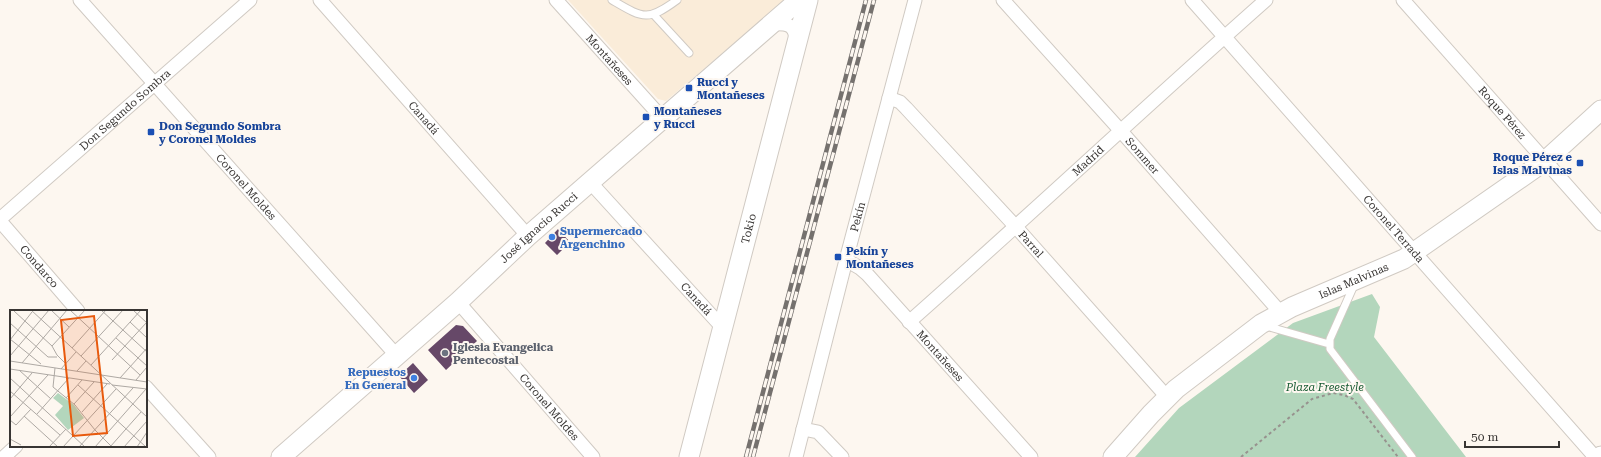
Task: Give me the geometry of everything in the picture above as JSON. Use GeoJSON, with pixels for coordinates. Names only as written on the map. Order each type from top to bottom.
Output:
{"type":"FeatureCollection","features":[{"type":"Feature","properties":{"kind":"street","name":"Coronel Moldes"},"geometry":{"type":"LineString","coordinates":[[80,0],[397,356]]}},
{"type":"Feature","properties":{"kind":"street","name":"Don Segundo Sombra"},"geometry":{"type":"LineString","coordinates":[[0,220],[250,0]]}},
{"type":"Feature","properties":{"kind":"street","name":"Canadá"},"geometry":{"type":"LineString","coordinates":[[320,0],[528,236]]}},
{"type":"Feature","properties":{"kind":"street","name":"Montañeses"},"geometry":{"type":"LineString","coordinates":[[556,0],[663,119]]}},
{"type":"Feature","properties":{"kind":"street","name":"José Ignacio Rucci"},"geometry":{"type":"LineString","coordinates":[[281,457],[458,302],[528,236],[799,0]]}},
{"type":"Feature","properties":{"kind":"street","name":"Tokio"},"geometry":{"type":"LineString","coordinates":[[689,457],[808,0]]}},
{"type":"Feature","properties":{"kind":"street","name":"Pekín"},"geometry":{"type":"LineString","coordinates":[[796,457],[846,260],[915,0]]}},
{"type":"Feature","properties":{"kind":"street","name":"Sommer"},"geometry":{"type":"LineString","coordinates":[[1003,0],[1280,312]]}},
{"type":"Feature","properties":{"kind":"street","name":"Coronel Terrada"},"geometry":{"type":"LineString","coordinates":[[1192,0],[1595,457]]}},
{"type":"Feature","properties":{"kind":"street","name":"Madrid"},"geometry":{"type":"LineString","coordinates":[[909,322],[1016,227],[1120,130],[1266,0]]}},
{"type":"Feature","properties":{"kind":"street","name":"Roque Pérez"},"geometry":{"type":"LineString","coordinates":[[1403,0],[1601,224]]}},
{"type":"Feature","properties":{"kind":"street"},"geometry":{"type":"LineString","coordinates":[[771,24],[782,23],[793,29],[796,33],[796,46]]}},
{"type":"Feature","properties":{"kind":"street","name":"Parral"},"geometry":{"type":"LineString","coordinates":[[889,98],[900,102],[906,108],[1016,227],[1167,397]]}},
{"type":"Feature","properties":{"kind":"street","name":"Islas Malvinas"},"geometry":{"type":"LineString","coordinates":[[1113,457],[1167,397],[1261,324],[1280,312],[1404,259],[1545,161],[1601,110]]}},
{"type":"Feature","properties":{"kind":"street","name":"Canadá"},"geometry":{"type":"LineString","coordinates":[[590,182],[722,327]]}},
{"type":"Feature","properties":{"kind":"street","name":"Condarco"},"geometry":{"type":"LineString","coordinates":[[0,220],[77,310]]}},
{"type":"Feature","properties":{"kind":"street","name":"Montañeses"},"geometry":{"type":"LineString","coordinates":[[846,260],[867,274],[1032,457]]}},
{"type":"Feature","properties":{"kind":"street","name":"Coronel Moldes"},"geometry":{"type":"LineString","coordinates":[[458,302],[593,457]]}},
{"type":"Feature","properties":{"kind":"street"},"geometry":{"type":"LineString","coordinates":[[147,388],[209,457]]}},
{"type":"Feature","properties":{"kind":"street"},"geometry":{"type":"LineString","coordinates":[[803,429],[818,432],[842,457]]}},
{"type":"Feature","properties":{"kind":"street"},"geometry":{"type":"LineString","coordinates":[[4,457],[15,447]]}},
{"type":"Feature","properties":{"kind":"lane"},"geometry":{"type":"LineString","coordinates":[[612,0],[636,14],[654,15],[677,0]]}},
{"type":"Feature","properties":{"kind":"lane"},"geometry":{"type":"LineString","coordinates":[[654,15],[689,53]]}},
{"type":"Feature","properties":{"kind":"lane"},"geometry":{"type":"LineString","coordinates":[[1356,280],[1332,334],[1329,344],[1332,354],[1412,457]]}},
{"type":"Feature","properties":{"kind":"lane"},"geometry":{"type":"LineString","coordinates":[[1261,324],[1329,344]]}},
{"type":"Feature","properties":{"kind":"path"},"geometry":{"type":"LineString","coordinates":[[1241,457],[1312,399],[1333,393],[1344,395],[1353,399],[1398,457]]}},
{"type":"Feature","properties":{"kind":"shaded area"},"geometry":{"type":"Polygon","coordinates":[[[568,0],[785,0],[666,101],[658,99],[568,0]]]}},
{"type":"Feature","properties":{"kind":"green space","name":"Plaza Freestyle"},"geometry":{"type":"Polygon","coordinates":[[[1372,294],[1380,307],[1374,337],[1466,457],[1135,457],[1179,408],[1293,323],[1372,294]]]}},
{"type":"Feature","properties":{"kind":"building"},"geometry":{"type":"Polygon","coordinates":[[[558,229],[570,242],[557,255],[545,243],[558,229]]]}},
{"type":"Feature","properties":{"kind":"building"},"geometry":{"type":"Polygon","coordinates":[[[456,325],[463,326],[477,341],[446,370],[428,350],[456,325]]]}},
{"type":"Feature","properties":{"kind":"building","name":"Repuestos En General"},"geometry":{"type":"Polygon","coordinates":[[[413,363],[428,380],[414,393],[399,376],[413,363]]]}},
{"type":"Feature","properties":{"kind":"railway"},"geometry":{"type":"LineString","coordinates":[[746,457],[866,0]]}},
{"type":"Feature","properties":{"kind":"railway"},"geometry":{"type":"LineString","coordinates":[[753,457],[874,0]]}},
{"type":"Feature","properties":{"kind":"place","name":"Rucci y Montañeses"},"geometry":{"type":"Point","coordinates":[689,88]}},
{"type":"Feature","properties":{"kind":"place","name":"Montañeses y Rucci"},"geometry":{"type":"Point","coordinates":[646,117]}},
{"type":"Feature","properties":{"kind":"place","name":"Don Segundo Sombra y Coronel Moldes"},"geometry":{"type":"Point","coordinates":[151,132]}},
{"type":"Feature","properties":{"kind":"place","name":"Roque Pérez e Islas Malvinas"},"geometry":{"type":"Point","coordinates":[1580,163]}},
{"type":"Feature","properties":{"kind":"place","name":"Supermercado Argenchino"},"geometry":{"type":"Point","coordinates":[552,237]}},
{"type":"Feature","properties":{"kind":"place","name":"Pekín y Montañeses"},"geometry":{"type":"Point","coordinates":[838,257]}},
{"type":"Feature","properties":{"kind":"place","name":"Iglesia Evangelica Pentecostal"},"geometry":{"type":"Point","coordinates":[445,353]}},
{"type":"Feature","properties":{"kind":"place","name":"Repuestos En General"},"geometry":{"type":"Point","coordinates":[414,378]}}]}
